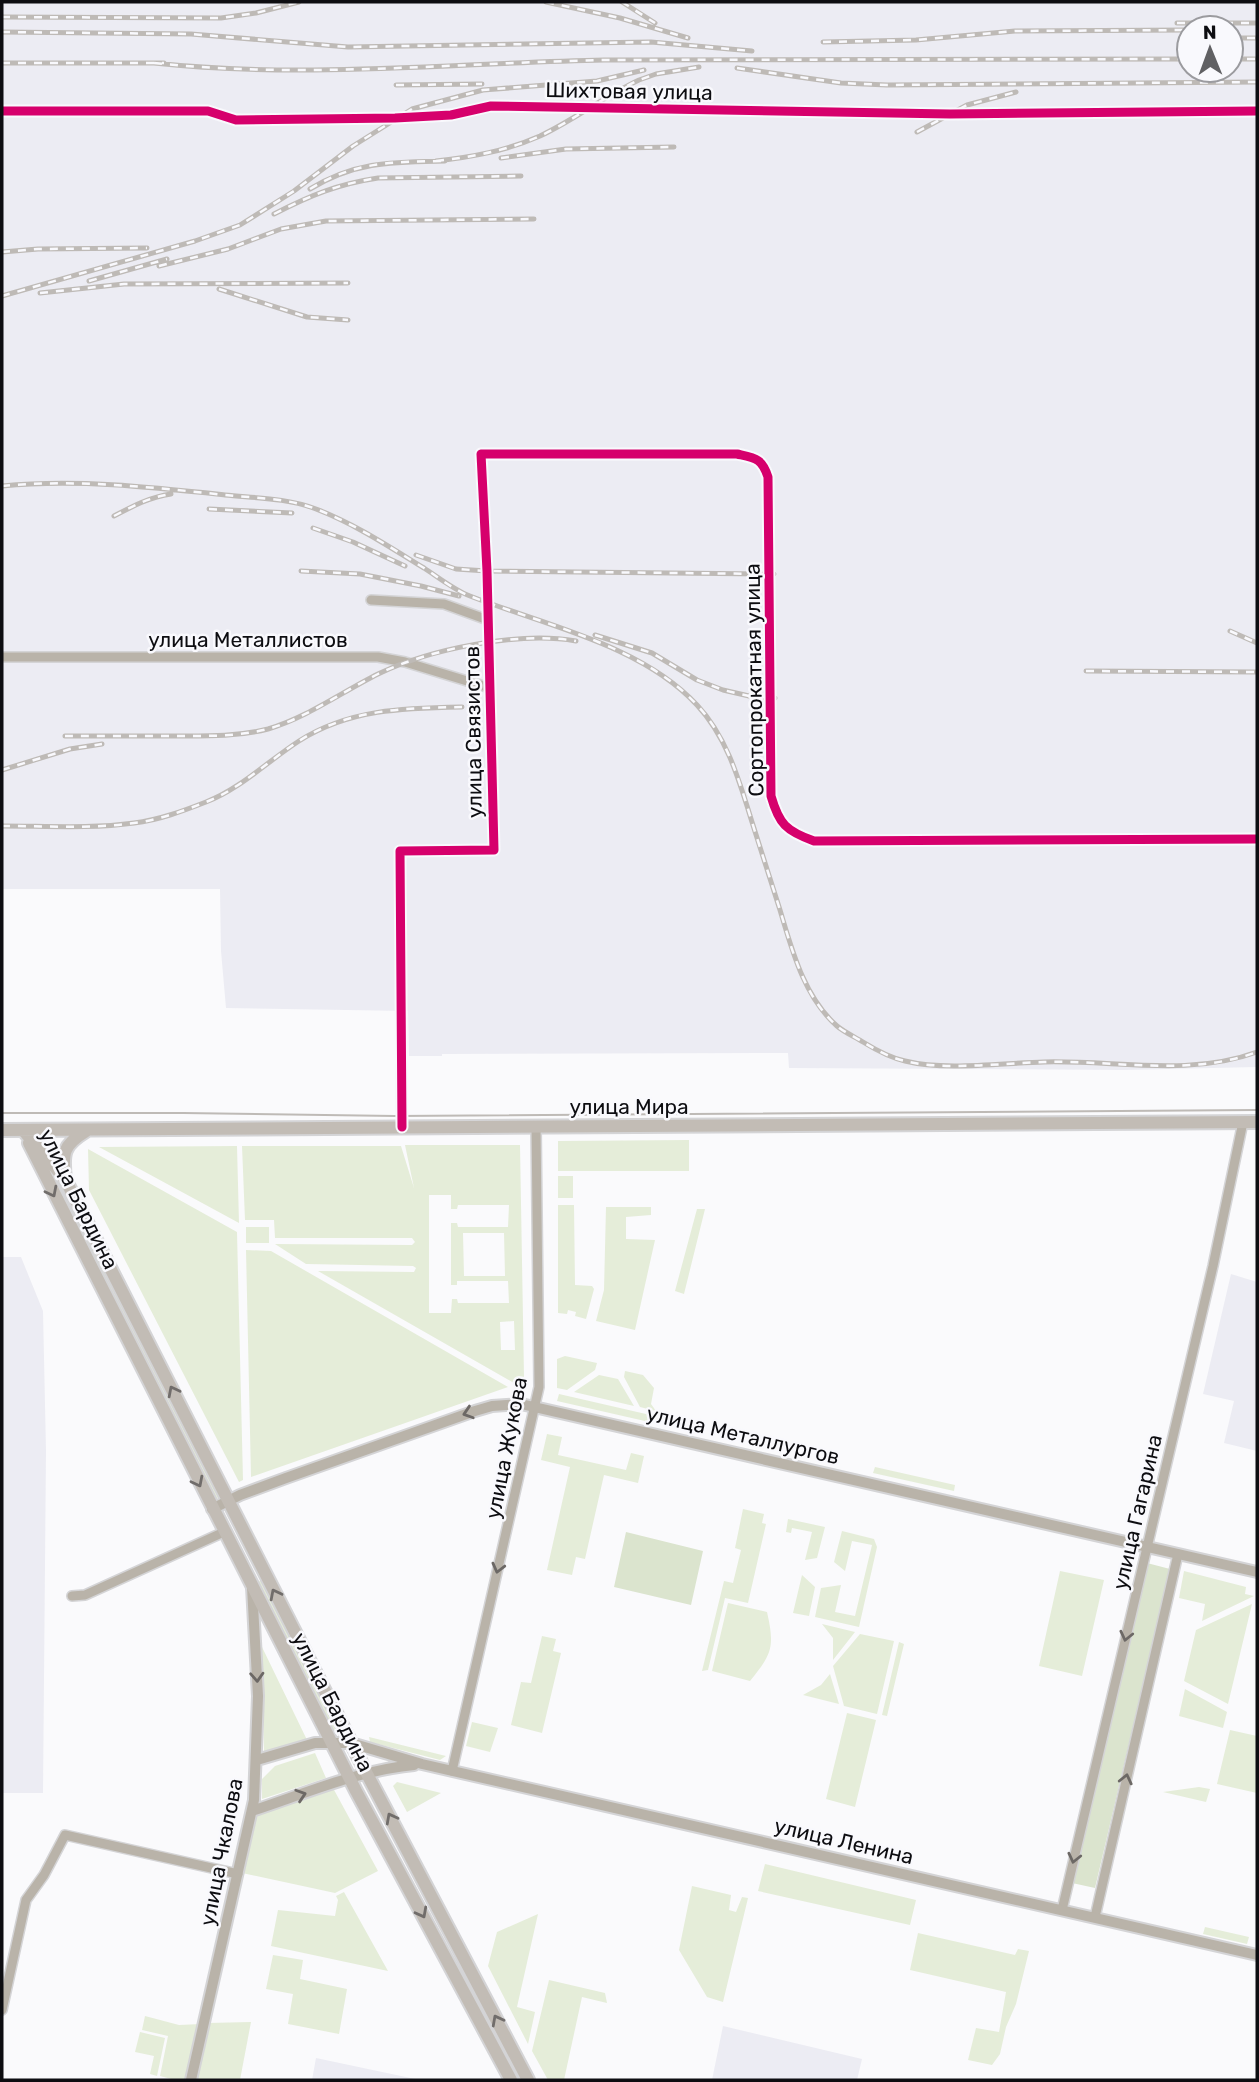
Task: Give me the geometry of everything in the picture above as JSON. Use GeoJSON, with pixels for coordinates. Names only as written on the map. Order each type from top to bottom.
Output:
{"type":"FeatureCollection","features":[{"type":"Feature","properties":{"kind":"main road","name":"улица Мира"},"geometry":{"type":"LineString","coordinates":[[2,1130],[1257,1122]]}},
{"type":"Feature","properties":{"kind":"main road","name":"улица Бардина"},"geometry":{"type":"LineString","coordinates":[[23,1130],[65,1179],[366,1774],[528,2080]]}},
{"type":"Feature","properties":{"kind":"main road","name":"улица Бардина"},"geometry":{"type":"LineString","coordinates":[[23,1130],[103,1294],[350,1779],[510,2077],[522,2067]]}},
{"type":"Feature","properties":{"kind":"main road"},"geometry":{"type":"LineString","coordinates":[[65,1179],[63,1161],[66,1147],[89,1130]]}},
{"type":"Feature","properties":{"kind":"main road"},"geometry":{"type":"LineString","coordinates":[[103,1294],[120,1286]]}},
{"type":"Feature","properties":{"kind":"street","name":"Шихтовая улица"},"geometry":{"type":"LineString","coordinates":[[2,111],[208,111],[236,120],[451,115],[491,106],[950,114],[1257,111]]}},
{"type":"Feature","properties":{"kind":"street","name":"улица Связистов"},"geometry":{"type":"LineString","coordinates":[[402,1128],[400,851],[494,850],[481,454]]}},
{"type":"Feature","properties":{"kind":"street","name":"Сортопрокатная улица"},"geometry":{"type":"LineString","coordinates":[[481,454],[737,454],[754,457],[764,464],[768,477],[771,796],[777,817],[792,833],[814,841],[1257,839]]}},
{"type":"Feature","properties":{"kind":"street"},"geometry":{"type":"LineString","coordinates":[[371,600],[444,604],[488,620]]}},
{"type":"Feature","properties":{"kind":"street","name":"улица Металлистов"},"geometry":{"type":"LineString","coordinates":[[2,657],[378,657],[405,662],[490,688]]}},
{"type":"Feature","properties":{"kind":"street","name":"улица Гагарина"},"geometry":{"type":"LineString","coordinates":[[1062,1910],[1213,1266],[1243,1122]]}},
{"type":"Feature","properties":{"kind":"street","name":"улица Жукова"},"geometry":{"type":"LineString","coordinates":[[452,1771],[539,1387],[536,1126]]}},
{"type":"Feature","properties":{"kind":"street","name":"улица Металлургов"},"geometry":{"type":"LineString","coordinates":[[212,1509],[475,1411],[509,1404],[535,1406],[1257,1572]]}},
{"type":"Feature","properties":{"kind":"street"},"geometry":{"type":"LineString","coordinates":[[72,1596],[85,1595],[224,1532]]}},
{"type":"Feature","properties":{"kind":"street"},"geometry":{"type":"LineString","coordinates":[[1095,1917],[1178,1554]]}},
{"type":"Feature","properties":{"kind":"street","name":"улица Чкалова"},"geometry":{"type":"LineString","coordinates":[[191,2080],[252,1811],[257,1760],[258,1696],[252,1585]]}},
{"type":"Feature","properties":{"kind":"street","name":"улица Ленина"},"geometry":{"type":"LineString","coordinates":[[257,1760],[314,1743],[351,1743],[422,1764],[1257,1955]]}},
{"type":"Feature","properties":{"kind":"street","name":"улица Ленина"},"geometry":{"type":"LineString","coordinates":[[252,1811],[366,1774],[393,1767],[422,1764]]}},
{"type":"Feature","properties":{"kind":"street"},"geometry":{"type":"LineString","coordinates":[[2,2010],[26,1900],[44,1875],[65,1835],[238,1874]]}},
{"type":"Feature","properties":{"kind":"shaded area"},"geometry":{"type":"Polygon","coordinates":[[[2,2],[1257,2],[1257,1067],[1123,1070],[789,1068],[788,1053],[409,1056],[408,1011],[226,1008],[221,951],[220,889],[2,889],[2,2]]]}},
{"type":"Feature","properties":{"kind":"shaded area"},"geometry":{"type":"Polygon","coordinates":[[[2,1257],[21,1257],[43,1311],[46,1451],[43,1793],[2,1793],[2,1257]]]}},
{"type":"Feature","properties":{"kind":"shaded area"},"geometry":{"type":"Polygon","coordinates":[[[1231,1274],[1257,1282],[1257,1451],[1224,1443],[1234,1401],[1203,1394],[1231,1274]]]}},
{"type":"Feature","properties":{"kind":"shaded area"},"geometry":{"type":"Polygon","coordinates":[[[723,2026],[862,2059],[857,2080],[712,2080],[723,2026]]]}},
{"type":"Feature","properties":{"kind":"shaded area"},"geometry":{"type":"Polygon","coordinates":[[[316,2058],[420,2080],[312,2080],[316,2058]]]}},
{"type":"Feature","properties":{"kind":"green space"},"geometry":{"type":"Polygon","coordinates":[[[689,1140],[689,1171],[558,1171],[558,1141],[689,1140]]]}},
{"type":"Feature","properties":{"kind":"green space"},"geometry":{"type":"Polygon","coordinates":[[[405,1145],[520,1145],[524,1377],[514,1383],[318,1271],[414,1272],[416,1268],[413,1266],[306,1264],[275,1244],[412,1245],[415,1242],[412,1238],[275,1238],[274,1220],[245,1220],[242,1146],[401,1146],[414,1188],[405,1145]],[[429,1195],[429,1313],[451,1313],[452,1299],[457,1299],[458,1303],[509,1303],[508,1281],[457,1281],[457,1285],[451,1285],[451,1223],[457,1223],[458,1227],[508,1227],[509,1205],[458,1205],[457,1209],[451,1209],[451,1195],[429,1195]],[[463,1233],[464,1276],[505,1276],[504,1233],[463,1233]],[[514,1321],[500,1322],[501,1350],[515,1350],[514,1321]]]}},
{"type":"Feature","properties":{"kind":"green space"},"geometry":{"type":"Polygon","coordinates":[[[237,1146],[239,1223],[99,1147],[237,1146]]]}},
{"type":"Feature","properties":{"kind":"green space"},"geometry":{"type":"Polygon","coordinates":[[[88,1149],[237,1232],[243,1480],[239,1482],[89,1190],[88,1149]]]}},
{"type":"Feature","properties":{"kind":"green space"},"geometry":{"type":"Polygon","coordinates":[[[558,1176],[573,1176],[573,1198],[558,1198],[558,1176]]]}},
{"type":"Feature","properties":{"kind":"green space"},"geometry":{"type":"Polygon","coordinates":[[[558,1205],[574,1205],[575,1285],[592,1286],[594,1289],[586,1319],[575,1316],[576,1312],[568,1310],[567,1314],[558,1313],[558,1205]]]}},
{"type":"Feature","properties":{"kind":"green space"},"geometry":{"type":"Polygon","coordinates":[[[606,1207],[651,1207],[651,1215],[626,1217],[626,1239],[655,1240],[635,1330],[596,1321],[604,1290],[606,1207]]]}},
{"type":"Feature","properties":{"kind":"green space"},"geometry":{"type":"Polygon","coordinates":[[[697,1209],[705,1209],[684,1294],[675,1291],[697,1209]]]}},
{"type":"Feature","properties":{"kind":"green space"},"geometry":{"type":"Polygon","coordinates":[[[74,1210],[222,1496],[215,1499],[67,1214],[74,1210]]]}},
{"type":"Feature","properties":{"kind":"green space"},"geometry":{"type":"Polygon","coordinates":[[[246,1227],[269,1227],[269,1243],[246,1243],[246,1227]]]}},
{"type":"Feature","properties":{"kind":"green space"},"geometry":{"type":"Polygon","coordinates":[[[246,1250],[271,1251],[508,1387],[251,1477],[246,1250]]]}},
{"type":"Feature","properties":{"kind":"green space"},"geometry":{"type":"Polygon","coordinates":[[[565,1356],[597,1363],[595,1370],[567,1390],[557,1388],[557,1359],[565,1356]]]}},
{"type":"Feature","properties":{"kind":"green space"},"geometry":{"type":"Polygon","coordinates":[[[625,1371],[643,1375],[654,1388],[651,1404],[656,1411],[640,1407],[624,1377],[625,1371]]]}},
{"type":"Feature","properties":{"kind":"green space"},"geometry":{"type":"Polygon","coordinates":[[[599,1375],[618,1379],[634,1406],[574,1392],[599,1375]]]}},
{"type":"Feature","properties":{"kind":"green space"},"geometry":{"type":"Polygon","coordinates":[[[559,1394],[659,1417],[658,1424],[557,1401],[559,1394]]]}},
{"type":"Feature","properties":{"kind":"green space"},"geometry":{"type":"Polygon","coordinates":[[[547,1434],[562,1437],[558,1455],[626,1470],[631,1453],[644,1456],[638,1483],[604,1475],[585,1559],[576,1557],[572,1575],[547,1570],[570,1467],[541,1460],[547,1434]]]}},
{"type":"Feature","properties":{"kind":"green space"},"geometry":{"type":"Polygon","coordinates":[[[875,1467],[955,1485],[954,1491],[873,1473],[875,1467]]]}},
{"type":"Feature","properties":{"kind":"green space"},"geometry":{"type":"Polygon","coordinates":[[[743,1509],[764,1514],[762,1523],[766,1524],[748,1603],[725,1598],[708,1670],[702,1671],[724,1581],[733,1583],[741,1550],[735,1548],[743,1509]]]}},
{"type":"Feature","properties":{"kind":"green space"},"geometry":{"type":"Polygon","coordinates":[[[788,1519],[825,1527],[817,1558],[805,1560],[812,1532],[792,1528],[791,1533],[786,1532],[788,1519]]]}},
{"type":"Feature","properties":{"kind":"green space"},"geometry":{"type":"Polygon","coordinates":[[[842,1531],[874,1539],[877,1547],[859,1627],[815,1617],[821,1588],[841,1585],[835,1612],[855,1616],[872,1545],[852,1541],[845,1571],[834,1562],[842,1531]]]}},
{"type":"Feature","properties":{"kind":"green space"},"geometry":{"type":"Polygon","coordinates":[[[626,1532],[703,1551],[691,1605],[614,1587],[626,1532]]]}},
{"type":"Feature","properties":{"kind":"green space"},"geometry":{"type":"Polygon","coordinates":[[[1147,1563],[1170,1569],[1095,1888],[1072,1883],[1147,1563]]]}},
{"type":"Feature","properties":{"kind":"green space"},"geometry":{"type":"Polygon","coordinates":[[[1060,1571],[1104,1580],[1082,1676],[1039,1666],[1060,1571]]]}},
{"type":"Feature","properties":{"kind":"green space"},"geometry":{"type":"Polygon","coordinates":[[[1184,1571],[1246,1587],[1245,1594],[1254,1596],[1202,1621],[1205,1604],[1179,1598],[1184,1571]]]}},
{"type":"Feature","properties":{"kind":"green space"},"geometry":{"type":"Polygon","coordinates":[[[802,1575],[815,1587],[809,1616],[793,1613],[802,1575]]]}},
{"type":"Feature","properties":{"kind":"green space"},"geometry":{"type":"Polygon","coordinates":[[[263,1579],[340,1731],[333,1733],[258,1582],[263,1579]]]}},
{"type":"Feature","properties":{"kind":"green space"},"geometry":{"type":"Polygon","coordinates":[[[728,1603],[767,1612],[771,1634],[770,1650],[750,1681],[712,1671],[728,1603]]]}},
{"type":"Feature","properties":{"kind":"green space"},"geometry":{"type":"Polygon","coordinates":[[[1252,1604],[1228,1704],[1184,1681],[1196,1630],[1252,1604]]]}},
{"type":"Feature","properties":{"kind":"green space"},"geometry":{"type":"Polygon","coordinates":[[[822,1624],[855,1632],[833,1660],[833,1638],[822,1624]]]}},
{"type":"Feature","properties":{"kind":"green space"},"geometry":{"type":"Polygon","coordinates":[[[860,1634],[894,1641],[877,1714],[844,1706],[833,1666],[860,1634]]]}},
{"type":"Feature","properties":{"kind":"green space"},"geometry":{"type":"Polygon","coordinates":[[[542,1636],[556,1639],[553,1651],[561,1653],[542,1733],[511,1725],[521,1682],[531,1683],[542,1636]]]}},
{"type":"Feature","properties":{"kind":"green space"},"geometry":{"type":"Polygon","coordinates":[[[899,1642],[904,1644],[887,1716],[882,1715],[899,1642]]]}},
{"type":"Feature","properties":{"kind":"green space"},"geometry":{"type":"Polygon","coordinates":[[[262,1647],[308,1742],[273,1754],[264,1751],[262,1647]]]}},
{"type":"Feature","properties":{"kind":"green space"},"geometry":{"type":"Polygon","coordinates":[[[830,1674],[839,1704],[803,1695],[821,1685],[830,1674]]]}},
{"type":"Feature","properties":{"kind":"green space"},"geometry":{"type":"Polygon","coordinates":[[[1185,1689],[1227,1712],[1223,1728],[1179,1716],[1185,1689]]]}},
{"type":"Feature","properties":{"kind":"green space"},"geometry":{"type":"Polygon","coordinates":[[[847,1713],[876,1720],[855,1807],[826,1799],[847,1713]]]}},
{"type":"Feature","properties":{"kind":"green space"},"geometry":{"type":"Polygon","coordinates":[[[472,1722],[498,1728],[490,1752],[466,1746],[472,1722]]]}},
{"type":"Feature","properties":{"kind":"green space"},"geometry":{"type":"Polygon","coordinates":[[[1230,1730],[1257,1736],[1257,1793],[1217,1784],[1230,1730]]]}},
{"type":"Feature","properties":{"kind":"green space"},"geometry":{"type":"Polygon","coordinates":[[[369,1737],[446,1756],[440,1760],[370,1742],[369,1737]]]}},
{"type":"Feature","properties":{"kind":"green space"},"geometry":{"type":"Polygon","coordinates":[[[315,1753],[326,1778],[262,1799],[262,1779],[275,1766],[315,1753]]]}},
{"type":"Feature","properties":{"kind":"green space"},"geometry":{"type":"Polygon","coordinates":[[[397,1782],[441,1793],[407,1812],[393,1786],[397,1782]]]}},
{"type":"Feature","properties":{"kind":"green space"},"geometry":{"type":"Polygon","coordinates":[[[1199,1787],[1210,1789],[1206,1802],[1163,1792],[1199,1787]]]}},
{"type":"Feature","properties":{"kind":"green space"},"geometry":{"type":"Polygon","coordinates":[[[333,1788],[378,1871],[335,1893],[242,1873],[254,1813],[333,1788]]]}},
{"type":"Feature","properties":{"kind":"green space"},"geometry":{"type":"Polygon","coordinates":[[[765,1864],[916,1900],[910,1925],[758,1891],[765,1864]]]}},
{"type":"Feature","properties":{"kind":"green space"},"geometry":{"type":"Polygon","coordinates":[[[692,1886],[731,1895],[729,1910],[736,1912],[742,1897],[748,1898],[723,2002],[707,1997],[679,1950],[692,1886]]]}},
{"type":"Feature","properties":{"kind":"green space"},"geometry":{"type":"Polygon","coordinates":[[[344,1892],[388,1971],[271,1946],[278,1910],[335,1916],[338,1900],[336,1896],[344,1892]]]}},
{"type":"Feature","properties":{"kind":"green space"},"geometry":{"type":"Polygon","coordinates":[[[538,1914],[517,2007],[535,2012],[528,2044],[488,1966],[497,1932],[538,1914]]]}},
{"type":"Feature","properties":{"kind":"green space"},"geometry":{"type":"Polygon","coordinates":[[[1205,1927],[1249,1937],[1247,1944],[1203,1934],[1205,1927]]]}},
{"type":"Feature","properties":{"kind":"green space"},"geometry":{"type":"Polygon","coordinates":[[[918,1933],[1015,1955],[1018,1949],[1029,1951],[1000,2054],[992,2065],[968,2060],[976,2028],[999,2032],[1006,1992],[910,1970],[918,1933]]]}},
{"type":"Feature","properties":{"kind":"green space"},"geometry":{"type":"Polygon","coordinates":[[[273,1955],[303,1960],[300,1979],[347,1989],[339,2034],[288,2024],[293,1994],[266,1989],[273,1955]]]}},
{"type":"Feature","properties":{"kind":"green space"},"geometry":{"type":"Polygon","coordinates":[[[549,1980],[605,1993],[607,2003],[582,1997],[564,2080],[548,2080],[532,2051],[549,1980]]]}},
{"type":"Feature","properties":{"kind":"green space"},"geometry":{"type":"Polygon","coordinates":[[[145,2016],[179,2025],[201,2024],[189,2080],[160,2076],[168,2036],[142,2030],[145,2016]]]}},
{"type":"Feature","properties":{"kind":"green space"},"geometry":{"type":"Polygon","coordinates":[[[251,2022],[240,2080],[195,2080],[207,2023],[251,2022]]]}},
{"type":"Feature","properties":{"kind":"green space"},"geometry":{"type":"Polygon","coordinates":[[[140,2032],[165,2038],[157,2076],[150,2074],[154,2056],[135,2052],[140,2032]]]}},
{"type":"Feature","properties":{"kind":"tram line"},"geometry":{"type":"LineString","coordinates":[[2,1113],[395,1116],[1257,1110]]}},
{"type":"Feature","properties":{"kind":"railway"},"geometry":{"type":"LineString","coordinates":[[2,17],[221,18],[256,13],[299,2]]}},
{"type":"Feature","properties":{"kind":"railway"},"geometry":{"type":"LineString","coordinates":[[546,2],[620,18],[688,38]]}},
{"type":"Feature","properties":{"kind":"railway"},"geometry":{"type":"LineString","coordinates":[[622,2],[655,23]]}},
{"type":"Feature","properties":{"kind":"railway"},"geometry":{"type":"LineString","coordinates":[[1245,23],[1257,23]]}},
{"type":"Feature","properties":{"kind":"railway"},"geometry":{"type":"LineString","coordinates":[[823,42],[916,40],[1015,31],[1175,30]]}},
{"type":"Feature","properties":{"kind":"railway"},"geometry":{"type":"LineString","coordinates":[[2,32],[191,34],[348,47],[651,42],[752,51]]}},
{"type":"Feature","properties":{"kind":"railway"},"geometry":{"type":"LineString","coordinates":[[1245,38],[1257,38]]}},
{"type":"Feature","properties":{"kind":"railway"},"geometry":{"type":"LineString","coordinates":[[154,63],[210,68],[323,70],[604,60],[1175,59]]}},
{"type":"Feature","properties":{"kind":"railway"},"geometry":{"type":"LineString","coordinates":[[1245,59],[1257,59]]}},
{"type":"Feature","properties":{"kind":"railway"},"geometry":{"type":"LineString","coordinates":[[2,63],[164,63]]}},
{"type":"Feature","properties":{"kind":"railway"},"geometry":{"type":"LineString","coordinates":[[436,161],[463,158],[514,146],[553,130],[639,80],[656,74],[699,67]]}},
{"type":"Feature","properties":{"kind":"railway"},"geometry":{"type":"LineString","coordinates":[[737,68],[841,83],[887,85],[1257,82]]}},
{"type":"Feature","properties":{"kind":"railway"},"geometry":{"type":"LineString","coordinates":[[2,296],[195,241],[240,225],[294,191],[353,146],[412,109],[483,90],[597,81],[644,70]]}},
{"type":"Feature","properties":{"kind":"railway"},"geometry":{"type":"LineString","coordinates":[[396,85],[482,84]]}},
{"type":"Feature","properties":{"kind":"railway"},"geometry":{"type":"LineString","coordinates":[[917,132],[967,105],[1016,92]]}},
{"type":"Feature","properties":{"kind":"railway"},"geometry":{"type":"LineString","coordinates":[[501,158],[566,149],[674,147]]}},
{"type":"Feature","properties":{"kind":"railway"},"geometry":{"type":"LineString","coordinates":[[310,189],[359,168],[392,163],[445,161]]}},
{"type":"Feature","properties":{"kind":"railway"},"geometry":{"type":"LineString","coordinates":[[274,214],[325,191],[378,178],[521,176]]}},
{"type":"Feature","properties":{"kind":"railway"},"geometry":{"type":"LineString","coordinates":[[159,266],[228,249],[281,229],[326,221],[534,219]]}},
{"type":"Feature","properties":{"kind":"railway"},"geometry":{"type":"LineString","coordinates":[[2,252],[147,248]]}},
{"type":"Feature","properties":{"kind":"railway"},"geometry":{"type":"LineString","coordinates":[[89,281],[167,259]]}},
{"type":"Feature","properties":{"kind":"railway"},"geometry":{"type":"LineString","coordinates":[[40,293],[124,284],[348,283]]}},
{"type":"Feature","properties":{"kind":"railway"},"geometry":{"type":"LineString","coordinates":[[219,289],[307,317],[348,320]]}},
{"type":"Feature","properties":{"kind":"railway"},"geometry":{"type":"LineString","coordinates":[[2,486],[58,483],[113,485],[271,499],[305,505],[358,528],[464,593],[591,639],[649,667],[674,684],[697,705],[724,745],[742,790],[795,957],[816,1001],[840,1028],[894,1058],[938,1066],[1044,1062],[1178,1066],[1231,1060],[1257,1052]]}},
{"type":"Feature","properties":{"kind":"railway"},"geometry":{"type":"LineString","coordinates":[[114,516],[135,505],[171,494]]}},
{"type":"Feature","properties":{"kind":"railway"},"geometry":{"type":"LineString","coordinates":[[209,509],[292,513]]}},
{"type":"Feature","properties":{"kind":"railway"},"geometry":{"type":"LineString","coordinates":[[313,528],[353,542],[405,566]]}},
{"type":"Feature","properties":{"kind":"railway"},"geometry":{"type":"LineString","coordinates":[[416,555],[456,569],[487,571],[774,574]]}},
{"type":"Feature","properties":{"kind":"railway"},"geometry":{"type":"LineString","coordinates":[[301,571],[360,574],[459,596]]}},
{"type":"Feature","properties":{"kind":"railway"},"geometry":{"type":"LineString","coordinates":[[1230,631],[1257,643]]}},
{"type":"Feature","properties":{"kind":"railway"},"geometry":{"type":"LineString","coordinates":[[595,635],[652,653],[697,680],[723,690],[775,698]]}},
{"type":"Feature","properties":{"kind":"railway"},"geometry":{"type":"LineString","coordinates":[[65,736],[208,736],[256,732],[296,718],[378,674],[423,657],[502,640],[528,638],[576,641]]}},
{"type":"Feature","properties":{"kind":"railway"},"geometry":{"type":"LineString","coordinates":[[1086,671],[1257,672]]}},
{"type":"Feature","properties":{"kind":"railway"},"geometry":{"type":"LineString","coordinates":[[2,826],[101,826],[162,817],[218,796],[299,741],[337,722],[378,712],[462,707]]}},
{"type":"Feature","properties":{"kind":"railway"},"geometry":{"type":"LineString","coordinates":[[2,770],[70,749],[102,744]]}},
{"type":"Feature","properties":{"kind":"cycle path"},"geometry":{"type":"LineString","coordinates":[[2,111],[208,111],[236,120],[451,115],[491,106],[950,114],[1257,111]]}},
{"type":"Feature","properties":{"kind":"cycle path"},"geometry":{"type":"LineString","coordinates":[[402,1127],[400,851],[494,850],[487,571],[481,454],[737,454],[760,462],[768,477],[771,796],[781,820],[797,834],[814,841],[1257,839]]}}]}
